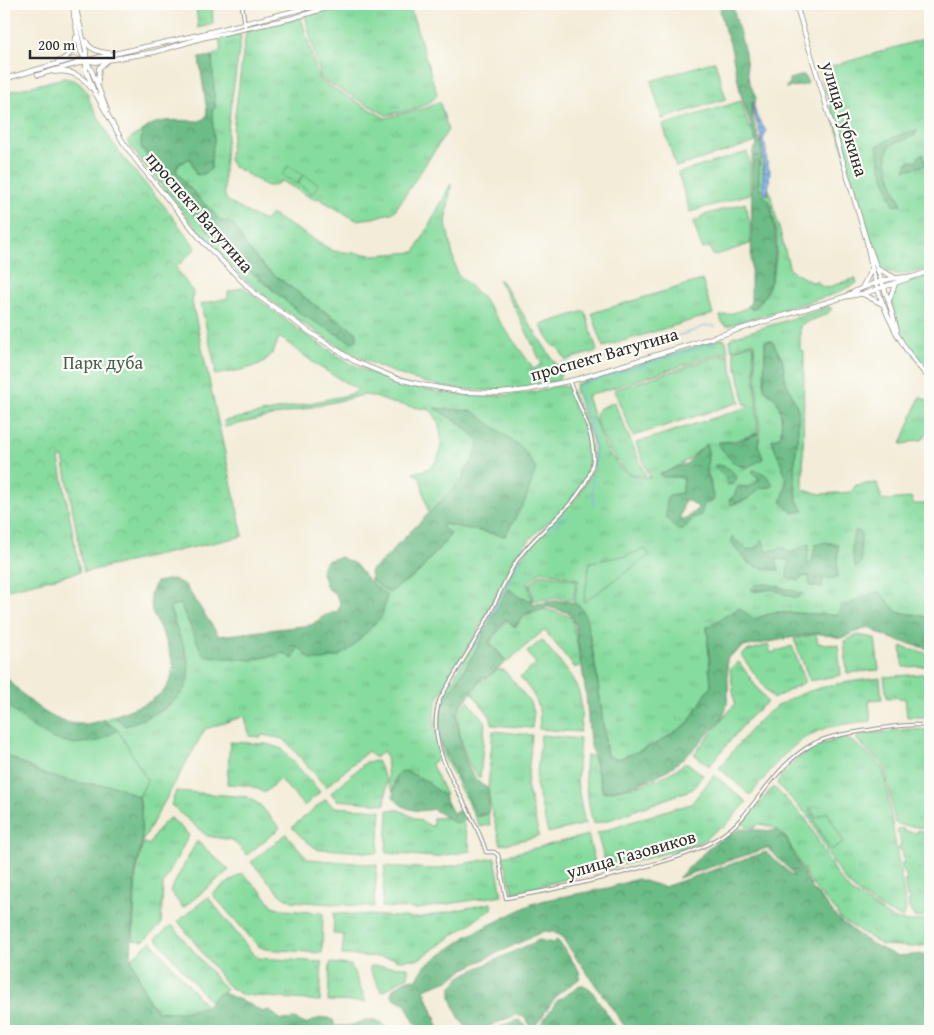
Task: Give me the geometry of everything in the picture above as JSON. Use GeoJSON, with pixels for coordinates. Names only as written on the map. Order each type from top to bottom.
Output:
{"type":"FeatureCollection","features":[{"type":"Feature","properties":{"kind":"main road","name":"проспект Ватутина"},"geometry":{"type":"LineString","coordinates":[[74,4],[79,16],[86,51],[86,70],[93,89],[123,142],[204,243],[255,294],[311,334],[354,361],[398,379],[423,386],[464,392],[527,390],[569,382],[844,297],[853,294],[863,287],[892,277],[911,276]]}},
{"type":"Feature","properties":{"kind":"main road","name":"проспект Ватутина"},"geometry":{"type":"LineString","coordinates":[[74,4],[76,32],[81,52],[91,68],[112,121]]}},
{"type":"Feature","properties":{"kind":"main road"},"geometry":{"type":"LineString","coordinates":[[100,91],[97,79],[99,68],[102,63],[114,56],[322,4]]}},
{"type":"Feature","properties":{"kind":"main road"},"geometry":{"type":"LineString","coordinates":[[4,79],[74,59],[85,60],[154,52],[202,38],[293,18],[340,4]]}},
{"type":"Feature","properties":{"kind":"main road","name":"улица Губкина"},"geometry":{"type":"LineString","coordinates":[[796,4],[867,242],[882,281]]}},
{"type":"Feature","properties":{"kind":"main road"},"geometry":{"type":"LineString","coordinates":[[79,16],[88,44],[99,52],[114,56]]}},
{"type":"Feature","properties":{"kind":"main road"},"geometry":{"type":"LineString","coordinates":[[48,66],[68,57],[74,48],[76,32]]}},
{"type":"Feature","properties":{"kind":"main road"},"geometry":{"type":"LineString","coordinates":[[38,75],[85,60]]}},
{"type":"Feature","properties":{"kind":"main road"},"geometry":{"type":"LineString","coordinates":[[22,75],[68,72],[77,75],[87,82],[105,113],[112,121]]}},
{"type":"Feature","properties":{"kind":"main road","name":"улица Губкина"},"geometry":{"type":"LineString","coordinates":[[867,242],[872,272],[880,291]]}},
{"type":"Feature","properties":{"kind":"main road"},"geometry":{"type":"LineString","coordinates":[[872,272],[876,274],[878,270]]}},
{"type":"Feature","properties":{"kind":"main road"},"geometry":{"type":"LineString","coordinates":[[878,270],[892,277]]}},
{"type":"Feature","properties":{"kind":"main road"},"geometry":{"type":"LineString","coordinates":[[865,294],[876,283],[878,270]]}},
{"type":"Feature","properties":{"kind":"main road","name":"проспект Ватутина"},"geometry":{"type":"LineString","coordinates":[[894,284],[911,276],[930,271]]}},
{"type":"Feature","properties":{"kind":"main road"},"geometry":{"type":"LineString","coordinates":[[872,272],[885,285],[900,340]]}},
{"type":"Feature","properties":{"kind":"main road"},"geometry":{"type":"LineString","coordinates":[[863,287],[872,272]]}},
{"type":"Feature","properties":{"kind":"main road"},"geometry":{"type":"LineString","coordinates":[[892,277],[890,282],[894,284]]}},
{"type":"Feature","properties":{"kind":"main road"},"geometry":{"type":"LineString","coordinates":[[892,277],[880,291],[882,303],[900,340],[916,363],[930,378]]}},
{"type":"Feature","properties":{"kind":"main road"},"geometry":{"type":"LineString","coordinates":[[885,285],[894,284]]}},
{"type":"Feature","properties":{"kind":"main road"},"geometry":{"type":"LineString","coordinates":[[888,300],[894,284]]}},
{"type":"Feature","properties":{"kind":"main road"},"geometry":{"type":"LineString","coordinates":[[863,287],[880,291],[888,300]]}},
{"type":"Feature","properties":{"kind":"main road"},"geometry":{"type":"LineString","coordinates":[[863,287],[868,290],[865,294]]}},
{"type":"Feature","properties":{"kind":"main road","name":"проспект Ватутина"},"geometry":{"type":"LineString","coordinates":[[853,294],[880,291]]}},
{"type":"Feature","properties":{"kind":"main road"},"geometry":{"type":"LineString","coordinates":[[865,294],[882,303]]}},
{"type":"Feature","properties":{"kind":"main road"},"geometry":{"type":"LineString","coordinates":[[882,303],[884,298],[888,300]]}},
{"type":"Feature","properties":{"kind":"street"},"geometry":{"type":"LineString","coordinates":[[242,4],[244,25]]}},
{"type":"Feature","properties":{"kind":"street","name":"улица Газовиков"},"geometry":{"type":"LineString","coordinates":[[569,382],[590,434],[593,460],[590,472],[578,496],[534,538],[514,564],[486,621],[440,699],[436,713],[435,727],[441,756],[476,824],[486,852],[494,852],[499,858],[506,898],[603,878],[678,857],[698,849],[718,838],[735,825],[787,763],[820,741],[842,734],[908,725],[930,726]]}},
{"type":"Feature","properties":{"kind":"green space"},"geometry":{"type":"Polygon","coordinates":[[[196,4],[212,4],[213,24],[198,28],[196,4]]]}},
{"type":"Feature","properties":{"kind":"green space"},"geometry":{"type":"Polygon","coordinates":[[[344,4],[409,4],[437,94],[434,99],[415,109],[386,115],[321,79],[305,16],[344,4]]]}},
{"type":"Feature","properties":{"kind":"green space"},"geometry":{"type":"Polygon","coordinates":[[[723,4],[732,4],[745,53],[749,82],[756,97],[755,104],[752,102],[751,109],[762,151],[759,185],[762,194],[769,203],[775,231],[775,261],[772,276],[761,301],[752,309],[748,306],[751,302],[752,157],[759,156],[752,153],[757,145],[741,95],[730,43],[725,31],[720,10],[723,4]]]}},
{"type":"Feature","properties":{"kind":"green space"},"geometry":{"type":"Polygon","coordinates":[[[301,17],[319,80],[385,118],[430,107],[436,102],[440,103],[448,130],[394,212],[373,218],[356,220],[318,198],[315,200],[282,181],[273,186],[267,186],[233,166],[229,160],[246,31],[301,17]]]}},
{"type":"Feature","properties":{"kind":"green space"},"geometry":{"type":"Polygon","coordinates":[[[239,32],[241,37],[224,173],[224,190],[227,200],[264,221],[271,214],[333,251],[375,255],[415,252],[451,184],[446,224],[457,274],[481,296],[534,369],[542,364],[517,312],[498,279],[502,282],[561,372],[559,380],[530,387],[481,390],[452,388],[423,382],[396,373],[369,362],[317,333],[257,290],[219,254],[147,168],[127,141],[148,127],[142,133],[186,206],[236,259],[301,314],[357,333],[265,268],[246,246],[233,224],[220,220],[185,183],[176,170],[178,165],[190,158],[211,169],[214,141],[212,111],[215,107],[212,56],[221,50],[219,37],[239,32]]]}},
{"type":"Feature","properties":{"kind":"green space"},"geometry":{"type":"Polygon","coordinates":[[[930,37],[930,268],[910,273],[895,274],[882,269],[877,263],[820,72],[823,69],[930,37]]]}},
{"type":"Feature","properties":{"kind":"green space"},"geometry":{"type":"Polygon","coordinates":[[[212,56],[215,107],[212,111],[214,142],[211,155],[211,169],[204,174],[196,175],[190,158],[178,165],[176,170],[185,183],[220,220],[233,224],[246,246],[265,268],[357,333],[357,340],[351,342],[301,314],[236,259],[186,206],[142,150],[141,138],[144,130],[151,125],[169,121],[200,121],[206,117],[207,111],[199,58],[212,56]]]}},
{"type":"Feature","properties":{"kind":"green space"},"geometry":{"type":"Polygon","coordinates":[[[715,61],[726,99],[662,119],[651,81],[715,61]]]}},
{"type":"Feature","properties":{"kind":"green space"},"geometry":{"type":"Polygon","coordinates":[[[804,75],[808,83],[786,88],[789,85],[789,79],[804,75]]]}},
{"type":"Feature","properties":{"kind":"green space","name":"Парк дуба"},"geometry":{"type":"Polygon","coordinates":[[[64,78],[74,80],[87,92],[90,102],[111,140],[196,248],[176,268],[193,292],[192,302],[243,536],[84,572],[63,457],[59,459],[80,572],[4,590],[4,93],[64,78]]]}},
{"type":"Feature","properties":{"kind":"green space"},"geometry":{"type":"Polygon","coordinates":[[[741,101],[749,128],[751,127],[756,142],[676,167],[663,125],[741,101]]]}},
{"type":"Feature","properties":{"kind":"green space"},"geometry":{"type":"Polygon","coordinates":[[[917,130],[915,136],[894,143],[888,151],[887,158],[890,175],[902,204],[894,206],[880,164],[877,146],[894,137],[917,130]]]}},
{"type":"Feature","properties":{"kind":"green space"},"geometry":{"type":"Polygon","coordinates":[[[747,152],[750,164],[750,194],[690,212],[678,173],[747,152]]]}},
{"type":"Feature","properties":{"kind":"green space"},"geometry":{"type":"Polygon","coordinates":[[[923,154],[926,165],[905,170],[908,161],[916,161],[923,154]]]}},
{"type":"Feature","properties":{"kind":"green space"},"geometry":{"type":"Polygon","coordinates":[[[763,155],[763,190],[765,194],[768,194],[769,189],[790,270],[811,282],[817,281],[822,287],[826,288],[855,278],[857,283],[835,294],[727,326],[722,322],[720,316],[747,308],[748,306],[752,310],[764,297],[772,278],[777,239],[771,205],[760,190],[760,159],[762,159],[763,155]]]}},
{"type":"Feature","properties":{"kind":"green space"},"geometry":{"type":"Polygon","coordinates":[[[288,166],[303,175],[297,184],[282,175],[288,166]]]}},
{"type":"Feature","properties":{"kind":"green space"},"geometry":{"type":"Polygon","coordinates":[[[303,175],[319,184],[313,194],[298,184],[303,175]]]}},
{"type":"Feature","properties":{"kind":"green space"},"geometry":{"type":"Polygon","coordinates":[[[745,203],[750,223],[750,244],[713,256],[710,247],[702,249],[693,222],[701,219],[701,216],[745,203]]]}},
{"type":"Feature","properties":{"kind":"green space"},"geometry":{"type":"Polygon","coordinates":[[[930,274],[930,375],[903,339],[891,300],[897,285],[914,279],[915,281],[922,279],[922,277],[930,274]]]}},
{"type":"Feature","properties":{"kind":"green space"},"geometry":{"type":"Polygon","coordinates":[[[702,280],[713,314],[603,347],[592,313],[702,280]]]}},
{"type":"Feature","properties":{"kind":"green space"},"geometry":{"type":"Polygon","coordinates":[[[243,287],[296,328],[338,356],[392,381],[434,391],[472,396],[513,395],[565,386],[571,390],[586,428],[591,449],[591,460],[589,470],[580,490],[565,507],[531,538],[518,555],[438,698],[434,726],[440,755],[439,759],[431,763],[446,795],[444,796],[423,779],[396,776],[393,792],[388,782],[386,755],[383,751],[375,758],[368,751],[326,787],[284,739],[262,735],[261,737],[249,736],[245,716],[205,729],[142,842],[139,797],[147,780],[118,730],[103,720],[114,716],[126,726],[165,709],[187,656],[169,607],[179,604],[239,658],[252,660],[284,653],[290,656],[298,647],[312,660],[349,650],[362,636],[387,596],[369,581],[371,580],[389,593],[419,572],[451,534],[442,527],[444,524],[505,536],[536,468],[436,408],[465,428],[479,443],[472,462],[465,470],[464,478],[429,515],[420,477],[413,473],[425,470],[433,465],[440,451],[441,436],[437,421],[430,410],[392,403],[364,395],[225,427],[224,421],[348,395],[358,390],[318,366],[281,338],[278,339],[275,349],[269,357],[262,362],[244,369],[215,375],[214,372],[216,371],[201,304],[228,298],[228,292],[243,287]]]}},
{"type":"Feature","properties":{"kind":"green space"},"geometry":{"type":"Polygon","coordinates":[[[830,307],[832,309],[827,314],[800,325],[800,350],[804,351],[803,490],[821,494],[851,492],[856,485],[877,483],[882,500],[912,498],[913,504],[930,504],[930,622],[924,616],[897,612],[858,599],[837,615],[774,612],[755,619],[707,627],[711,686],[688,723],[658,743],[617,759],[607,756],[589,633],[585,617],[580,608],[574,604],[578,579],[541,571],[528,583],[532,601],[519,597],[508,589],[483,635],[439,728],[442,745],[477,817],[488,813],[490,825],[480,827],[443,755],[437,734],[436,722],[442,698],[495,606],[515,564],[543,530],[578,497],[592,472],[594,460],[593,442],[575,389],[576,384],[718,339],[726,341],[728,351],[587,396],[598,430],[609,453],[624,470],[634,476],[650,478],[636,443],[748,407],[748,404],[745,405],[733,350],[753,344],[758,433],[734,441],[719,442],[719,445],[735,464],[750,464],[763,458],[758,445],[760,437],[754,342],[732,350],[730,340],[732,337],[830,307]],[[765,341],[764,389],[777,401],[781,416],[780,437],[772,439],[784,469],[786,481],[786,488],[781,502],[804,511],[797,501],[794,470],[798,409],[785,380],[783,361],[772,341],[765,341]],[[706,444],[679,466],[660,474],[662,477],[680,477],[684,480],[683,493],[669,495],[670,521],[675,528],[683,530],[704,504],[712,502],[714,497],[711,492],[711,483],[707,472],[708,451],[706,444]],[[753,473],[759,478],[755,484],[738,491],[729,500],[736,504],[750,498],[760,488],[771,487],[753,473]],[[763,541],[753,550],[748,550],[739,543],[756,567],[778,570],[776,559],[789,560],[801,577],[809,576],[822,587],[822,578],[837,578],[838,545],[806,564],[809,544],[790,553],[784,548],[767,552],[763,541]],[[766,584],[754,592],[772,589],[796,598],[802,594],[766,584]]]}},
{"type":"Feature","properties":{"kind":"green space"},"geometry":{"type":"Polygon","coordinates":[[[585,311],[597,351],[566,360],[557,346],[553,346],[540,325],[585,311]]]}},
{"type":"Feature","properties":{"kind":"green space"},"geometry":{"type":"Polygon","coordinates":[[[765,341],[772,341],[783,361],[785,380],[798,409],[794,470],[797,501],[804,511],[793,513],[781,502],[786,488],[786,481],[784,469],[772,440],[780,437],[781,416],[777,401],[764,389],[765,341]]]}},
{"type":"Feature","properties":{"kind":"green space"},"geometry":{"type":"Polygon","coordinates":[[[728,353],[740,402],[633,436],[614,390],[728,353]]]}},
{"type":"Feature","properties":{"kind":"green space"},"geometry":{"type":"Polygon","coordinates":[[[920,397],[930,402],[930,427],[922,440],[901,444],[920,397]]]}},
{"type":"Feature","properties":{"kind":"green space"},"geometry":{"type":"Polygon","coordinates":[[[614,402],[646,476],[627,471],[612,454],[599,430],[596,417],[598,409],[614,402]]]}},
{"type":"Feature","properties":{"kind":"green space"},"geometry":{"type":"Polygon","coordinates":[[[434,408],[473,411],[522,448],[536,468],[525,501],[505,536],[444,524],[442,527],[451,534],[419,572],[389,593],[371,580],[370,571],[389,555],[464,478],[465,470],[472,462],[479,443],[465,427],[434,408]]]}},
{"type":"Feature","properties":{"kind":"green space"},"geometry":{"type":"Polygon","coordinates":[[[759,433],[758,445],[763,459],[746,468],[735,464],[718,445],[719,442],[736,442],[759,433]]]}},
{"type":"Feature","properties":{"kind":"green space"},"geometry":{"type":"Polygon","coordinates":[[[706,444],[708,451],[707,472],[714,500],[704,504],[701,515],[693,518],[683,530],[677,530],[666,517],[667,497],[682,493],[684,480],[680,477],[662,477],[660,474],[686,464],[706,444]],[[685,499],[681,519],[687,519],[698,508],[685,499]]]}},
{"type":"Feature","properties":{"kind":"green space"},"geometry":{"type":"Polygon","coordinates":[[[715,465],[728,468],[733,472],[737,477],[734,484],[728,485],[724,476],[715,468],[715,465]]]}},
{"type":"Feature","properties":{"kind":"green space"},"geometry":{"type":"Polygon","coordinates":[[[753,470],[765,474],[773,485],[760,488],[750,498],[731,505],[729,500],[735,494],[738,486],[749,487],[758,481],[759,478],[752,473],[753,470]]]}},
{"type":"Feature","properties":{"kind":"green space"},"geometry":{"type":"Polygon","coordinates":[[[856,530],[861,533],[861,564],[856,568],[852,554],[852,539],[856,530]]]}},
{"type":"Feature","properties":{"kind":"green space"},"geometry":{"type":"Polygon","coordinates":[[[732,537],[748,550],[758,547],[762,539],[767,552],[782,547],[790,553],[809,544],[807,564],[812,562],[815,545],[826,542],[838,545],[837,578],[823,578],[822,588],[810,586],[809,576],[801,577],[799,581],[787,578],[789,560],[776,559],[779,570],[755,566],[747,562],[735,548],[731,540],[732,537]]]}},
{"type":"Feature","properties":{"kind":"green space"},"geometry":{"type":"Polygon","coordinates":[[[645,549],[650,555],[584,602],[590,562],[625,556],[645,549]]]}},
{"type":"Feature","properties":{"kind":"green space"},"geometry":{"type":"Polygon","coordinates":[[[340,557],[355,564],[369,581],[387,596],[382,616],[349,650],[336,657],[324,660],[312,660],[298,647],[293,659],[284,653],[252,660],[203,655],[180,604],[170,607],[186,654],[189,669],[187,682],[182,693],[162,709],[125,726],[114,716],[149,702],[163,692],[170,681],[174,666],[166,641],[152,612],[150,593],[156,582],[173,579],[185,585],[219,636],[311,625],[324,616],[338,611],[340,602],[335,594],[327,588],[321,570],[326,561],[340,557]]]}},
{"type":"Feature","properties":{"kind":"green space"},"geometry":{"type":"Polygon","coordinates":[[[541,574],[577,580],[573,600],[558,598],[533,601],[530,584],[541,574]]]}},
{"type":"Feature","properties":{"kind":"green space"},"geometry":{"type":"Polygon","coordinates":[[[766,584],[803,594],[796,598],[772,589],[751,591],[755,585],[766,584]]]}},
{"type":"Feature","properties":{"kind":"green space"},"geometry":{"type":"Polygon","coordinates":[[[508,588],[519,597],[532,601],[533,605],[551,601],[571,602],[581,608],[585,614],[600,697],[607,756],[617,759],[658,743],[688,723],[711,686],[707,627],[739,608],[755,619],[774,612],[837,615],[841,605],[849,605],[858,599],[879,591],[897,612],[924,616],[930,622],[930,650],[891,638],[869,627],[841,638],[816,633],[743,647],[727,658],[728,694],[724,715],[695,748],[672,767],[648,780],[603,792],[590,742],[586,694],[575,623],[569,613],[548,607],[525,614],[515,627],[506,619],[489,642],[506,662],[486,678],[483,676],[456,713],[461,744],[467,765],[472,774],[487,788],[488,813],[477,817],[442,745],[439,728],[441,707],[482,640],[508,588]]]}},
{"type":"Feature","properties":{"kind":"green space"},"geometry":{"type":"Polygon","coordinates":[[[545,609],[569,616],[573,622],[581,665],[575,668],[546,632],[543,631],[507,662],[490,642],[507,620],[515,627],[526,615],[545,609]]]}},
{"type":"Feature","properties":{"kind":"green space"},"geometry":{"type":"Polygon","coordinates":[[[816,634],[818,643],[838,645],[841,675],[810,681],[794,639],[816,634]]]}},
{"type":"Feature","properties":{"kind":"green space"},"geometry":{"type":"Polygon","coordinates":[[[858,635],[875,638],[879,670],[847,673],[844,641],[858,635]]]}},
{"type":"Feature","properties":{"kind":"green space"},"geometry":{"type":"Polygon","coordinates":[[[542,640],[570,675],[578,690],[581,708],[580,732],[539,729],[540,720],[536,700],[520,677],[536,664],[527,652],[542,640]]]}},
{"type":"Feature","properties":{"kind":"green space"},"geometry":{"type":"Polygon","coordinates":[[[768,645],[771,653],[792,646],[805,682],[773,699],[741,655],[747,651],[768,645]]]}},
{"type":"Feature","properties":{"kind":"green space"},"geometry":{"type":"Polygon","coordinates":[[[901,647],[930,654],[930,666],[903,667],[901,647]]]}},
{"type":"Feature","properties":{"kind":"green space"},"geometry":{"type":"Polygon","coordinates":[[[739,662],[767,702],[750,717],[709,766],[694,754],[735,704],[730,669],[739,662]]]}},
{"type":"Feature","properties":{"kind":"green space"},"geometry":{"type":"Polygon","coordinates":[[[497,670],[504,670],[530,702],[534,712],[532,728],[493,725],[490,716],[472,693],[484,676],[486,679],[497,670]]]}},
{"type":"Feature","properties":{"kind":"green space"},"geometry":{"type":"Polygon","coordinates":[[[930,674],[930,717],[907,717],[905,698],[887,698],[884,677],[930,674]]]}},
{"type":"Feature","properties":{"kind":"green space"},"geometry":{"type":"Polygon","coordinates":[[[4,675],[30,701],[50,715],[72,723],[87,724],[103,720],[118,730],[99,741],[75,744],[53,739],[26,723],[4,702],[4,675]]]}},
{"type":"Feature","properties":{"kind":"green space"},"geometry":{"type":"Polygon","coordinates":[[[880,678],[882,699],[869,700],[871,721],[833,726],[800,741],[790,749],[750,795],[719,768],[759,721],[785,701],[831,685],[880,678]]]}},
{"type":"Feature","properties":{"kind":"green space"},"geometry":{"type":"Polygon","coordinates":[[[468,701],[485,722],[480,778],[474,773],[466,757],[459,730],[457,713],[468,701]]]}},
{"type":"Feature","properties":{"kind":"green space"},"geometry":{"type":"Polygon","coordinates":[[[4,702],[26,723],[53,739],[75,744],[99,741],[118,730],[147,780],[139,797],[117,786],[82,783],[46,775],[4,754],[4,702]]]}},
{"type":"Feature","properties":{"kind":"green space"},"geometry":{"type":"Polygon","coordinates":[[[908,729],[930,730],[930,829],[895,823],[885,769],[857,740],[859,735],[908,729]]]}},
{"type":"Feature","properties":{"kind":"green space"},"geometry":{"type":"Polygon","coordinates":[[[493,731],[532,735],[527,785],[539,836],[501,845],[490,805],[488,788],[493,731]]]}},
{"type":"Feature","properties":{"kind":"green space"},"geometry":{"type":"Polygon","coordinates":[[[541,735],[580,739],[577,783],[585,824],[548,833],[536,784],[541,735]]]}},
{"type":"Feature","properties":{"kind":"green space"},"geometry":{"type":"Polygon","coordinates":[[[843,738],[853,742],[866,752],[884,773],[906,909],[903,918],[882,909],[860,895],[846,882],[832,861],[809,817],[777,784],[785,771],[804,754],[826,743],[843,738]]]}},
{"type":"Feature","properties":{"kind":"green space"},"geometry":{"type":"Polygon","coordinates":[[[230,742],[267,744],[282,749],[320,792],[304,806],[280,779],[264,793],[251,786],[227,784],[230,742]]]}},
{"type":"Feature","properties":{"kind":"green space"},"geometry":{"type":"Polygon","coordinates":[[[4,754],[46,775],[82,783],[117,786],[139,797],[142,842],[135,875],[131,959],[149,1002],[158,1012],[182,1012],[201,1009],[216,995],[221,993],[242,1001],[262,1012],[269,1010],[281,1020],[295,1019],[305,1024],[329,1018],[333,1020],[335,1026],[350,1026],[373,1020],[381,1023],[390,1031],[4,1031],[4,754]]]}},
{"type":"Feature","properties":{"kind":"green space"},"geometry":{"type":"Polygon","coordinates":[[[586,756],[593,756],[603,793],[636,786],[657,779],[686,762],[703,775],[693,789],[609,820],[593,824],[586,782],[586,756]]]}},
{"type":"Feature","properties":{"kind":"green space"},"geometry":{"type":"Polygon","coordinates":[[[377,761],[387,782],[385,804],[337,800],[331,793],[366,762],[377,761]]]}},
{"type":"Feature","properties":{"kind":"green space"},"geometry":{"type":"Polygon","coordinates":[[[406,771],[423,779],[444,796],[453,813],[463,809],[469,819],[455,823],[433,809],[422,811],[411,809],[396,801],[393,796],[396,776],[400,772],[406,771]]]}},
{"type":"Feature","properties":{"kind":"green space"},"geometry":{"type":"Polygon","coordinates":[[[714,775],[747,802],[722,829],[720,827],[704,840],[691,846],[607,869],[597,833],[691,804],[714,775]]]}},
{"type":"Feature","properties":{"kind":"green space"},"geometry":{"type":"Polygon","coordinates":[[[772,788],[775,788],[806,819],[836,874],[850,891],[892,918],[908,922],[930,919],[930,945],[912,947],[882,945],[840,919],[836,911],[810,881],[787,839],[779,831],[770,826],[758,824],[754,828],[743,824],[772,788]]]}},
{"type":"Feature","properties":{"kind":"green space"},"geometry":{"type":"Polygon","coordinates":[[[176,791],[247,797],[260,805],[280,828],[247,855],[232,840],[207,836],[171,805],[176,791]]]}},
{"type":"Feature","properties":{"kind":"green space"},"geometry":{"type":"Polygon","coordinates":[[[326,799],[333,807],[381,810],[378,853],[319,850],[292,827],[326,799]]]}},
{"type":"Feature","properties":{"kind":"green space"},"geometry":{"type":"Polygon","coordinates":[[[811,808],[816,818],[827,812],[844,843],[830,850],[809,809],[811,808]]]}},
{"type":"Feature","properties":{"kind":"green space"},"geometry":{"type":"Polygon","coordinates":[[[388,810],[399,810],[433,827],[433,818],[461,816],[471,851],[434,857],[386,853],[388,810]]]}},
{"type":"Feature","properties":{"kind":"green space"},"geometry":{"type":"Polygon","coordinates":[[[170,817],[189,835],[163,884],[161,925],[143,941],[133,940],[136,875],[143,842],[149,845],[157,831],[170,817]]]}},
{"type":"Feature","properties":{"kind":"green space"},"geometry":{"type":"Polygon","coordinates":[[[903,828],[904,831],[917,833],[918,830],[930,833],[930,915],[915,918],[909,908],[908,902],[910,901],[909,897],[907,897],[904,881],[907,880],[905,872],[903,873],[901,863],[904,862],[902,850],[899,850],[901,845],[899,833],[897,833],[898,829],[903,828]]]}},
{"type":"Feature","properties":{"kind":"green space"},"geometry":{"type":"Polygon","coordinates":[[[740,829],[779,831],[787,840],[812,888],[840,921],[867,941],[896,956],[930,954],[930,1031],[628,1031],[561,936],[553,932],[544,931],[464,969],[451,979],[424,989],[440,1031],[419,1031],[405,1004],[394,998],[391,994],[393,989],[407,980],[417,979],[425,966],[467,936],[532,904],[545,900],[608,888],[637,879],[664,887],[766,852],[794,877],[793,873],[767,848],[678,878],[713,844],[740,829]]]}},
{"type":"Feature","properties":{"kind":"green space"},"geometry":{"type":"Polygon","coordinates":[[[286,834],[308,859],[377,865],[374,907],[292,901],[281,895],[251,862],[286,834]]]}},
{"type":"Feature","properties":{"kind":"green space"},"geometry":{"type":"Polygon","coordinates":[[[588,835],[597,871],[513,893],[503,856],[588,835]]]}},
{"type":"Feature","properties":{"kind":"green space"},"geometry":{"type":"Polygon","coordinates":[[[197,841],[229,870],[183,908],[170,891],[197,841]]]}},
{"type":"Feature","properties":{"kind":"green space"},"geometry":{"type":"Polygon","coordinates":[[[495,858],[502,895],[419,909],[382,907],[385,866],[434,869],[495,858]]]}},
{"type":"Feature","properties":{"kind":"green space"},"geometry":{"type":"Polygon","coordinates":[[[242,873],[273,906],[285,910],[323,913],[322,953],[265,949],[258,946],[212,894],[242,873]]]}},
{"type":"Feature","properties":{"kind":"green space"},"geometry":{"type":"Polygon","coordinates":[[[208,897],[253,954],[259,958],[322,962],[320,1001],[242,995],[227,985],[178,921],[208,897]]]}},
{"type":"Feature","properties":{"kind":"green space"},"geometry":{"type":"Polygon","coordinates":[[[491,903],[493,908],[419,959],[395,960],[395,958],[342,955],[344,935],[333,934],[334,913],[419,918],[491,903]]]}},
{"type":"Feature","properties":{"kind":"green space"},"geometry":{"type":"Polygon","coordinates":[[[172,925],[226,990],[210,1002],[156,938],[172,925]]]}},
{"type":"Feature","properties":{"kind":"green space"},"geometry":{"type":"Polygon","coordinates":[[[539,940],[553,943],[556,940],[559,942],[578,969],[579,979],[558,994],[533,1029],[530,1029],[526,1019],[516,1015],[478,1031],[468,1029],[460,1020],[451,998],[451,988],[460,977],[467,973],[539,940]]]}},
{"type":"Feature","properties":{"kind":"green space"},"geometry":{"type":"Polygon","coordinates":[[[151,941],[206,1006],[182,1012],[158,1011],[149,1001],[131,959],[151,941]]]}},
{"type":"Feature","properties":{"kind":"green space"},"geometry":{"type":"Polygon","coordinates":[[[330,963],[351,965],[366,1002],[328,1001],[330,963]]]}},
{"type":"Feature","properties":{"kind":"green space"},"geometry":{"type":"Polygon","coordinates":[[[370,966],[408,967],[408,976],[382,992],[370,970],[370,966]]]}},
{"type":"Feature","properties":{"kind":"green space"},"geometry":{"type":"Polygon","coordinates":[[[580,986],[586,986],[591,990],[619,1031],[536,1031],[557,1001],[580,986]]]}},
{"type":"Feature","properties":{"kind":"green space"},"geometry":{"type":"Polygon","coordinates":[[[519,1020],[525,1025],[526,1031],[491,1031],[514,1021],[519,1020]]]}},
{"type":"Feature","properties":{"kind":"water"},"geometry":{"type":"Polygon","coordinates":[[[753,102],[756,115],[766,131],[763,140],[770,170],[768,194],[765,194],[763,189],[762,147],[754,115],[753,102]]]}},
{"type":"Feature","properties":{"kind":"waterway"},"geometry":{"type":"LineString","coordinates":[[561,362],[576,363],[579,366],[704,326],[715,327]]}},
{"type":"Feature","properties":{"kind":"waterway"},"geometry":{"type":"LineString","coordinates":[[577,386],[718,342]]}},
{"type":"Feature","properties":{"kind":"waterway"},"geometry":{"type":"LineString","coordinates":[[577,389],[594,437],[595,468]]}},
{"type":"Feature","properties":{"kind":"waterway"},"geometry":{"type":"LineString","coordinates":[[593,474],[594,506]]}},
{"type":"Feature","properties":{"kind":"waterway"},"geometry":{"type":"LineString","coordinates":[[553,526],[568,515]]}},
{"type":"Feature","properties":{"kind":"waterway"},"geometry":{"type":"LineString","coordinates":[[472,650],[521,559],[534,541],[551,527]]}}]}
